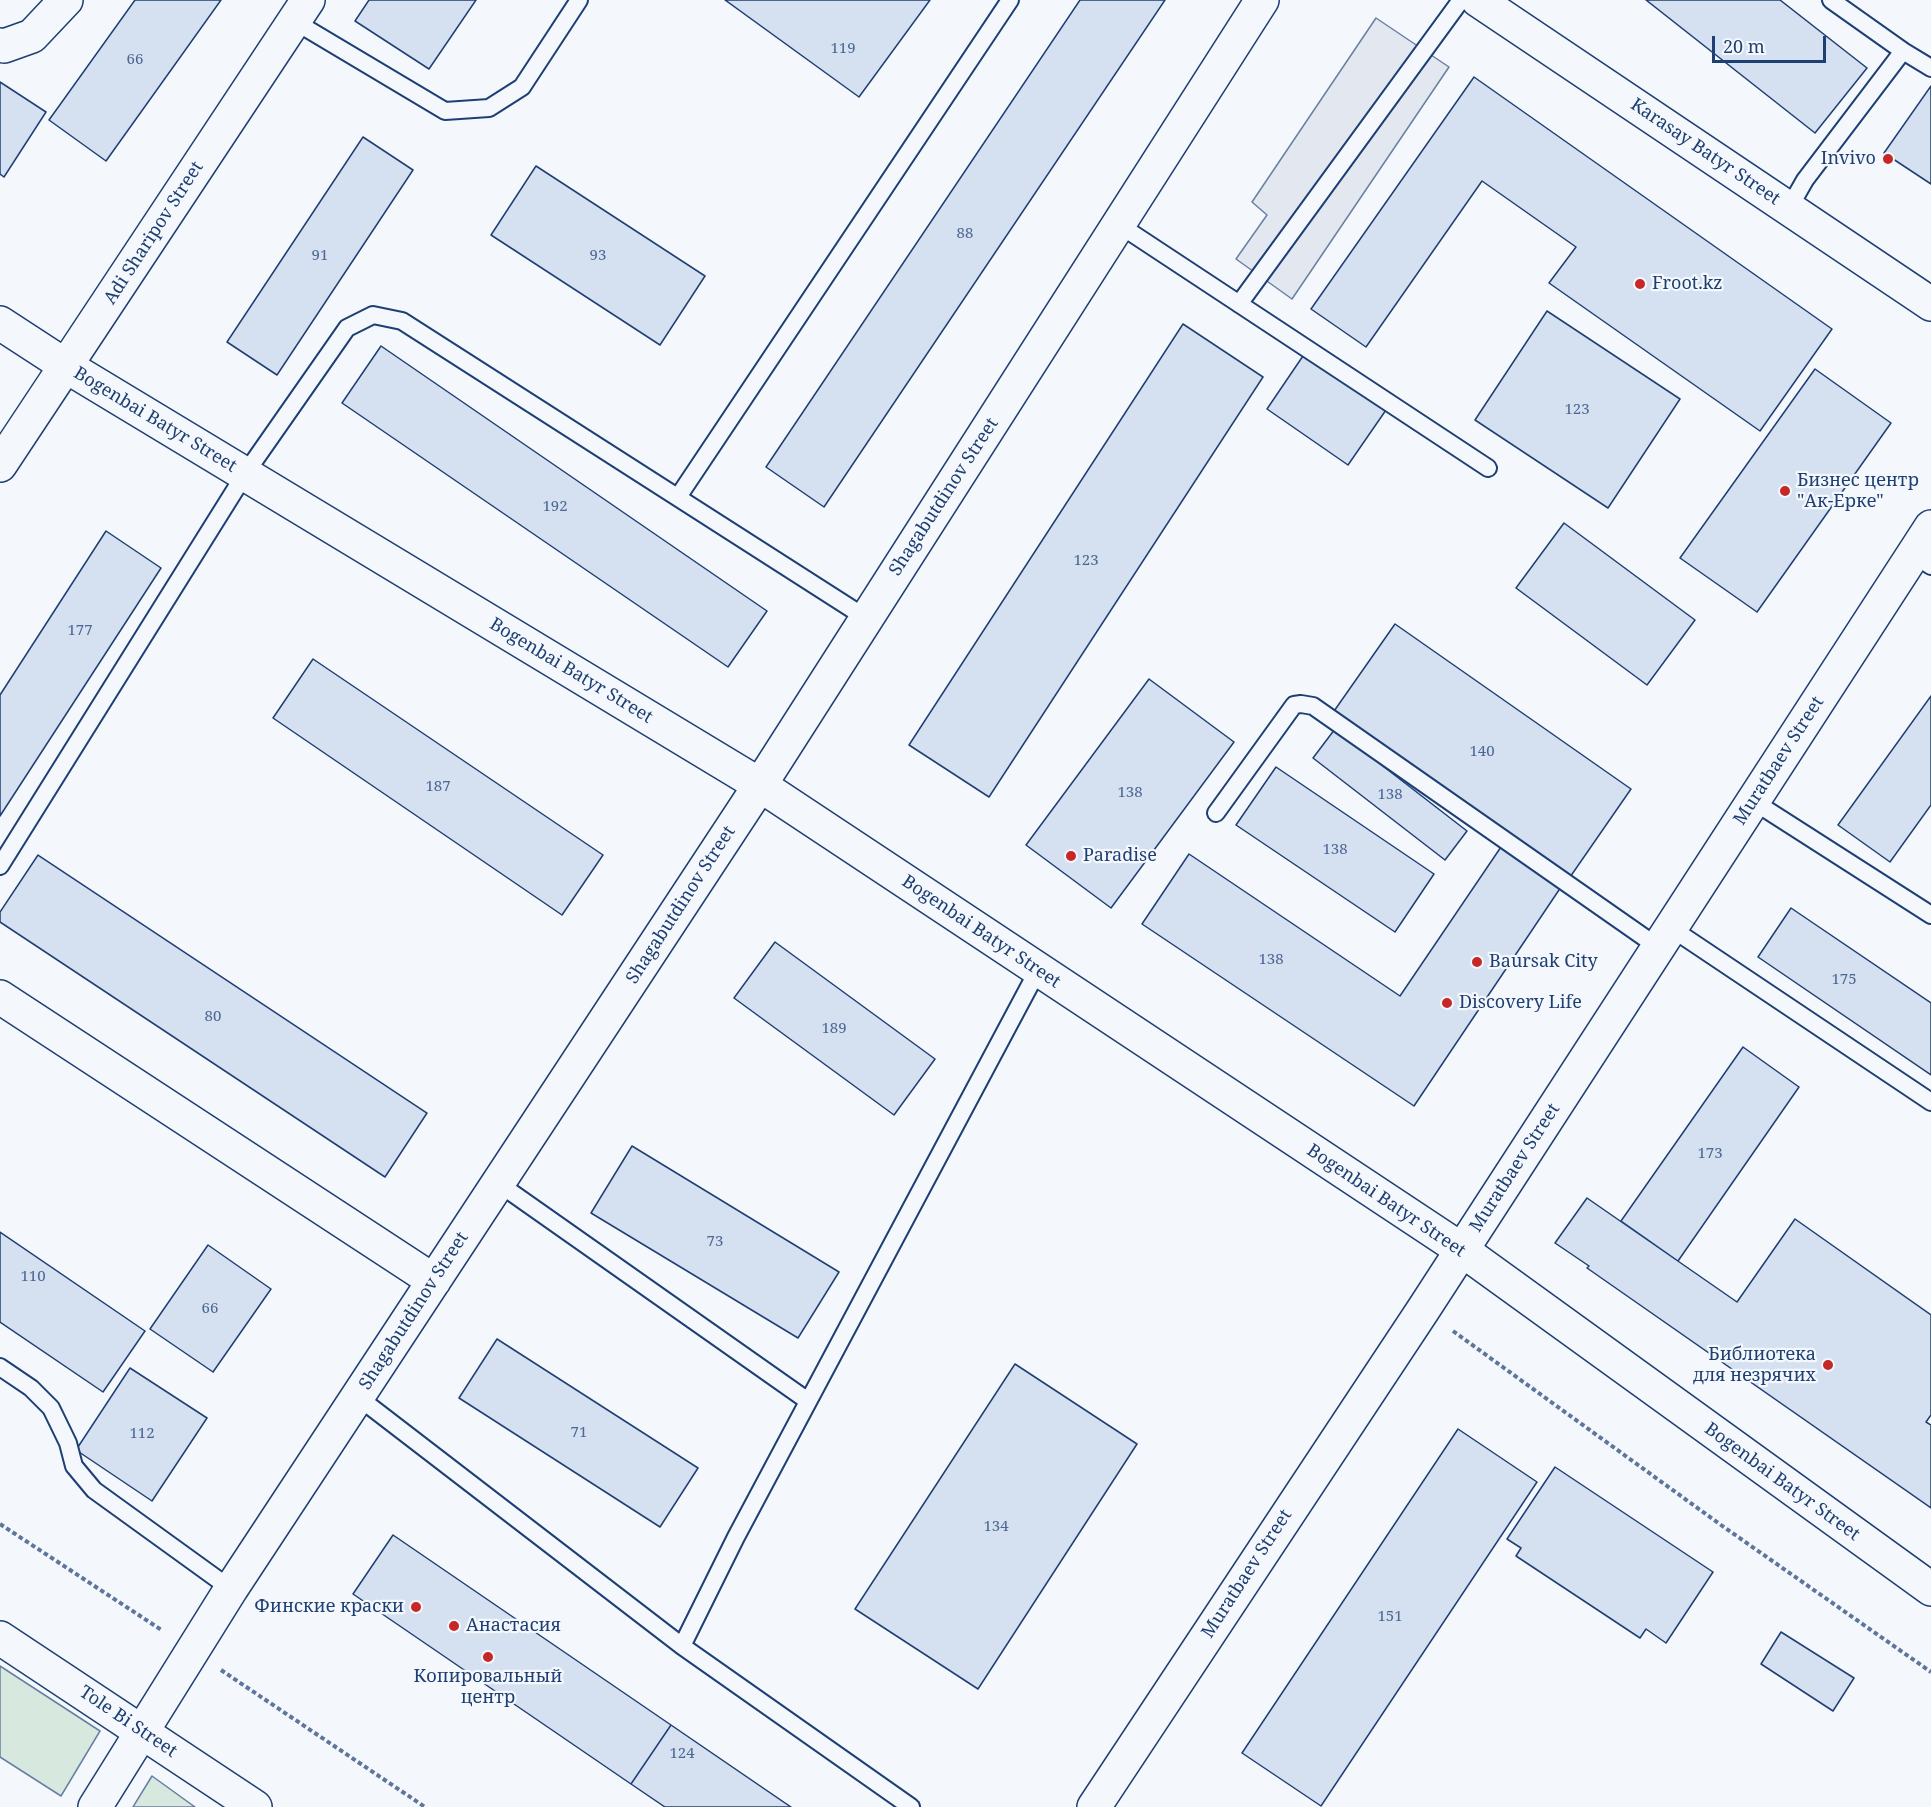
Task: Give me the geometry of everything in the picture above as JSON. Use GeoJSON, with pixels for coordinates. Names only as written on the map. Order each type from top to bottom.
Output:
{"type":"FeatureCollection","features":[{"type":"Feature","properties":{"kind":"street"},"geometry":{"type":"LineString","coordinates":[[0,45],[4,46],[33,36],[66,0]]}},
{"type":"Feature","properties":{"kind":"street","name":"Shagabutdinov Street"},"geometry":{"type":"LineString","coordinates":[[95,1807],[231,1589],[760,785],[1262,0]]}},
{"type":"Feature","properties":{"kind":"street","name":"Karasay Batyr Street"},"geometry":{"type":"LineString","coordinates":[[1478,0],[1931,304]]}},
{"type":"Feature","properties":{"kind":"street","name":"Adi Sharipov Street"},"geometry":{"type":"LineString","coordinates":[[0,465],[301,10]]}},
{"type":"Feature","properties":{"kind":"street","name":"Bogenbai Batyr Street"},"geometry":{"type":"LineString","coordinates":[[0,323],[66,366],[760,785],[1462,1250],[1931,1589]]}},
{"type":"Feature","properties":{"kind":"street","name":"Muratbaev Street"},"geometry":{"type":"LineString","coordinates":[[1094,1807],[1423,1310],[1753,801],[1922,560],[1931,527]]}},
{"type":"Feature","properties":{"kind":"street"},"geometry":{"type":"LineString","coordinates":[[0,997],[434,1281]]}},
{"type":"Feature","properties":{"kind":"street","name":"Tole Bi Street"},"geometry":{"type":"LineString","coordinates":[[0,1638],[255,1807]]}},
{"type":"Feature","properties":{"kind":"lane"},"geometry":{"type":"LineString","coordinates":[[301,10],[445,111],[489,108],[522,87],[579,0]]}},
{"type":"Feature","properties":{"kind":"lane"},"geometry":{"type":"LineString","coordinates":[[678,497],[1010,0]]}},
{"type":"Feature","properties":{"kind":"lane"},"geometry":{"type":"LineString","coordinates":[[1239,304],[1461,0]]}},
{"type":"Feature","properties":{"kind":"lane"},"geometry":{"type":"LineString","coordinates":[[1831,0],[1931,68]]}},
{"type":"Feature","properties":{"kind":"lane"},"geometry":{"type":"LineString","coordinates":[[1789,208],[1805,180],[1903,51]]}},
{"type":"Feature","properties":{"kind":"lane"},"geometry":{"type":"LineString","coordinates":[[1118,224],[1488,468]]}},
{"type":"Feature","properties":{"kind":"lane"},"geometry":{"type":"LineString","coordinates":[[0,866],[245,474],[347,328],[373,315],[402,321],[866,618]]}},
{"type":"Feature","properties":{"kind":"lane"},"geometry":{"type":"LineString","coordinates":[[1216,813],[1294,705],[1313,706],[1665,938],[1931,1102]]}},
{"type":"Feature","properties":{"kind":"lane"},"geometry":{"type":"LineString","coordinates":[[1753,801],[1931,915]]}},
{"type":"Feature","properties":{"kind":"lane"},"geometry":{"type":"LineString","coordinates":[[682,1646],[736,1537],[1038,970]]}},
{"type":"Feature","properties":{"kind":"lane"},"geometry":{"type":"LineString","coordinates":[[498,1183],[808,1401]]}},
{"type":"Feature","properties":{"kind":"lane"},"geometry":{"type":"LineString","coordinates":[[0,1367],[31,1388],[51,1408],[68,1443],[74,1466],[94,1490],[231,1589]]}},
{"type":"Feature","properties":{"kind":"lane"},"geometry":{"type":"LineString","coordinates":[[358,1396],[682,1646],[910,1807]]}},
{"type":"Feature","properties":{"kind":"path"},"geometry":{"type":"LineString","coordinates":[[1423,1310],[1730,1531],[1931,1672]]}},
{"type":"Feature","properties":{"kind":"shaded area"},"geometry":{"type":"Polygon","coordinates":[[[1376,18],[1449,67],[1292,299],[1236,259],[1267,215],[1252,202],[1376,18]]]}},
{"type":"Feature","properties":{"kind":"shaded area"},"geometry":{"type":"Polygon","coordinates":[[[0,1666],[100,1731],[61,1796],[0,1757],[0,1666]]]}},
{"type":"Feature","properties":{"kind":"shaded area"},"geometry":{"type":"Polygon","coordinates":[[[152,1776],[195,1807],[133,1807],[152,1776]]]}},
{"type":"Feature","properties":{"kind":"building"},"geometry":{"type":"Polygon","coordinates":[[[135,0],[221,0],[106,161],[49,120],[135,0]]]}},
{"type":"Feature","properties":{"kind":"building"},"geometry":{"type":"Polygon","coordinates":[[[369,0],[476,0],[429,69],[355,21],[369,0]]]}},
{"type":"Feature","properties":{"kind":"building"},"geometry":{"type":"Polygon","coordinates":[[[725,0],[930,0],[859,97],[725,0]]]}},
{"type":"Feature","properties":{"kind":"building"},"geometry":{"type":"Polygon","coordinates":[[[1080,0],[1165,0],[824,507],[766,467],[1080,0]]]}},
{"type":"Feature","properties":{"kind":"building"},"geometry":{"type":"Polygon","coordinates":[[[1646,0],[1780,0],[1867,68],[1815,133],[1646,0]]]}},
{"type":"Feature","properties":{"kind":"building"},"geometry":{"type":"Polygon","coordinates":[[[1474,77],[1832,329],[1760,431],[1549,283],[1576,247],[1482,181],[1366,347],[1311,309],[1474,77]]]}},
{"type":"Feature","properties":{"kind":"building"},"geometry":{"type":"Polygon","coordinates":[[[0,82],[46,112],[4,177],[0,174],[0,82]]]}},
{"type":"Feature","properties":{"kind":"building"},"geometry":{"type":"Polygon","coordinates":[[[1931,86],[1931,184],[1884,153],[1931,86]]]}},
{"type":"Feature","properties":{"kind":"building"},"geometry":{"type":"Polygon","coordinates":[[[363,137],[413,170],[277,375],[227,342],[363,137]]]}},
{"type":"Feature","properties":{"kind":"building"},"geometry":{"type":"Polygon","coordinates":[[[536,166],[705,276],[660,345],[491,235],[536,166]]]}},
{"type":"Feature","properties":{"kind":"building"},"geometry":{"type":"Polygon","coordinates":[[[1547,311],[1680,399],[1608,508],[1475,420],[1547,311]]]}},
{"type":"Feature","properties":{"kind":"building"},"geometry":{"type":"Polygon","coordinates":[[[1183,324],[1263,377],[989,797],[909,745],[1183,324]]]}},
{"type":"Feature","properties":{"kind":"building"},"geometry":{"type":"Polygon","coordinates":[[[381,346],[767,611],[728,667],[342,403],[381,346]]]}},
{"type":"Feature","properties":{"kind":"building"},"geometry":{"type":"Polygon","coordinates":[[[1305,353],[1386,410],[1348,465],[1267,409],[1305,353]]]}},
{"type":"Feature","properties":{"kind":"building","name":"Бизнес центр \"Ак-Ерке\""},"geometry":{"type":"Polygon","coordinates":[[[1815,369],[1891,423],[1757,612],[1680,558],[1815,369]]]}},
{"type":"Feature","properties":{"kind":"building"},"geometry":{"type":"Polygon","coordinates":[[[1564,523],[1695,620],[1647,685],[1516,588],[1564,523]]]}},
{"type":"Feature","properties":{"kind":"building"},"geometry":{"type":"Polygon","coordinates":[[[106,531],[161,568],[0,816],[0,695],[106,531]]]}},
{"type":"Feature","properties":{"kind":"building"},"geometry":{"type":"Polygon","coordinates":[[[1395,624],[1631,789],[1568,880],[1332,714],[1395,624]]]}},
{"type":"Feature","properties":{"kind":"building"},"geometry":{"type":"Polygon","coordinates":[[[313,659],[603,855],[562,915],[273,718],[313,659]]]}},
{"type":"Feature","properties":{"kind":"building"},"geometry":{"type":"Polygon","coordinates":[[[1149,679],[1234,742],[1111,908],[1026,845],[1149,679]]]}},
{"type":"Feature","properties":{"kind":"building"},"geometry":{"type":"Polygon","coordinates":[[[1931,696],[1931,805],[1890,862],[1838,825],[1931,696]]]}},
{"type":"Feature","properties":{"kind":"building"},"geometry":{"type":"Polygon","coordinates":[[[1335,729],[1467,831],[1445,860],[1313,758],[1335,729]]]}},
{"type":"Feature","properties":{"kind":"building"},"geometry":{"type":"Polygon","coordinates":[[[1276,767],[1434,874],[1395,932],[1236,825],[1276,767]]]}},
{"type":"Feature","properties":{"kind":"building"},"geometry":{"type":"Polygon","coordinates":[[[1503,844],[1563,884],[1414,1106],[1142,924],[1189,854],[1400,996],[1503,844]]]}},
{"type":"Feature","properties":{"kind":"building"},"geometry":{"type":"Polygon","coordinates":[[[38,855],[427,1113],[385,1177],[0,922],[0,912],[38,855]]]}},
{"type":"Feature","properties":{"kind":"building"},"geometry":{"type":"Polygon","coordinates":[[[1791,908],[1931,1003],[1931,1075],[1758,957],[1791,908]]]}},
{"type":"Feature","properties":{"kind":"building"},"geometry":{"type":"Polygon","coordinates":[[[775,942],[935,1059],[894,1115],[734,998],[775,942]]]}},
{"type":"Feature","properties":{"kind":"building"},"geometry":{"type":"Polygon","coordinates":[[[1743,1047],[1799,1087],[1678,1261],[1621,1221],[1743,1047]]]}},
{"type":"Feature","properties":{"kind":"building"},"geometry":{"type":"Polygon","coordinates":[[[632,1146],[839,1272],[798,1338],[591,1213],[632,1146]]]}},
{"type":"Feature","properties":{"kind":"building","name":"Библиотека для незрячих"},"geometry":{"type":"Polygon","coordinates":[[[1587,1198],[1737,1302],[1795,1219],[1931,1315],[1931,1415],[1926,1422],[1931,1425],[1931,1508],[1587,1268],[1589,1266],[1555,1243],[1587,1198]]]}},
{"type":"Feature","properties":{"kind":"building"},"geometry":{"type":"Polygon","coordinates":[[[0,1232],[145,1331],[103,1392],[0,1322],[0,1232]]]}},
{"type":"Feature","properties":{"kind":"building"},"geometry":{"type":"Polygon","coordinates":[[[208,1245],[271,1289],[213,1372],[150,1329],[208,1245]]]}},
{"type":"Feature","properties":{"kind":"building"},"geometry":{"type":"Polygon","coordinates":[[[497,1339],[698,1468],[660,1527],[459,1398],[497,1339]]]}},
{"type":"Feature","properties":{"kind":"building"},"geometry":{"type":"Polygon","coordinates":[[[1015,1364],[1137,1444],[978,1689],[855,1609],[1015,1364]]]}},
{"type":"Feature","properties":{"kind":"building"},"geometry":{"type":"Polygon","coordinates":[[[130,1368],[207,1418],[152,1501],[76,1450],[130,1368]]]}},
{"type":"Feature","properties":{"kind":"building"},"geometry":{"type":"Polygon","coordinates":[[[1458,1429],[1537,1482],[1321,1806],[1242,1753],[1458,1429]]]}},
{"type":"Feature","properties":{"kind":"building"},"geometry":{"type":"Polygon","coordinates":[[[1555,1467],[1713,1572],[1666,1643],[1646,1629],[1640,1638],[1516,1556],[1521,1548],[1507,1539],[1555,1467]]]}},
{"type":"Feature","properties":{"kind":"building"},"geometry":{"type":"Polygon","coordinates":[[[393,1535],[671,1725],[631,1784],[353,1594],[393,1535]]]}},
{"type":"Feature","properties":{"kind":"building"},"geometry":{"type":"Polygon","coordinates":[[[1781,1632],[1854,1678],[1833,1711],[1761,1664],[1781,1632]]]}},
{"type":"Feature","properties":{"kind":"building"},"geometry":{"type":"Polygon","coordinates":[[[671,1725],[791,1807],[665,1807],[631,1784],[671,1725]]]}},
{"type":"Feature","properties":{"kind":"place","name":"Invivo"},"geometry":{"type":"Point","coordinates":[1888,159]}},
{"type":"Feature","properties":{"kind":"place","name":"Froot.kz"},"geometry":{"type":"Point","coordinates":[1640,284]}},
{"type":"Feature","properties":{"kind":"place","name":"Бизнес центр \"Ак-Ерке\""},"geometry":{"type":"Point","coordinates":[1785,491]}},
{"type":"Feature","properties":{"kind":"place","name":"Paradise"},"geometry":{"type":"Point","coordinates":[1071,856]}},
{"type":"Feature","properties":{"kind":"place","name":"Baursak City"},"geometry":{"type":"Point","coordinates":[1477,962]}},
{"type":"Feature","properties":{"kind":"place","name":"Discovery Life"},"geometry":{"type":"Point","coordinates":[1447,1003]}},
{"type":"Feature","properties":{"kind":"place","name":"Библиотека для незрячих"},"geometry":{"type":"Point","coordinates":[1828,1365]}},
{"type":"Feature","properties":{"kind":"place","name":"Финские краски"},"geometry":{"type":"Point","coordinates":[416,1607]}},
{"type":"Feature","properties":{"kind":"place","name":"Анастасия"},"geometry":{"type":"Point","coordinates":[454,1626]}},
{"type":"Feature","properties":{"kind":"place","name":"Копировальный центр"},"geometry":{"type":"Point","coordinates":[488,1657]}}]}
